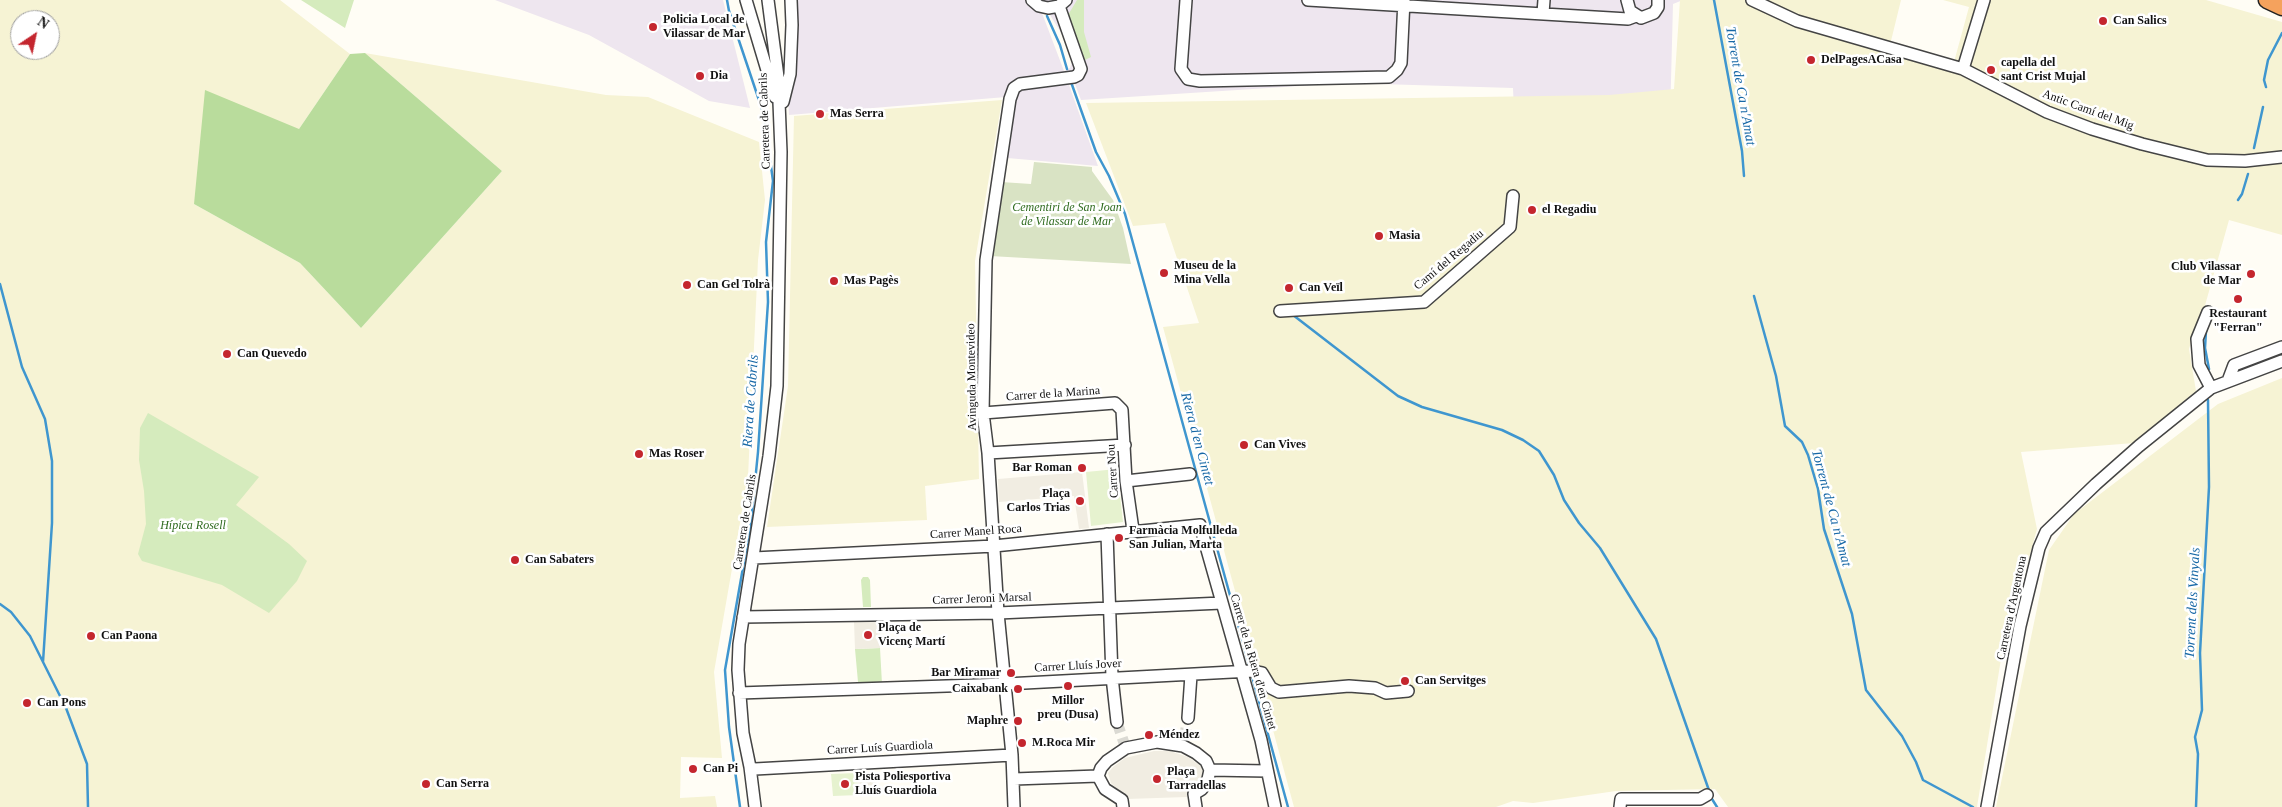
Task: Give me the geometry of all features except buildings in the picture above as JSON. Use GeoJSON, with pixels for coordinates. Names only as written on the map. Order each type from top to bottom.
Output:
{"type":"FeatureCollection","features":[{"type":"Feature","properties":{"kind":"highway"},"geometry":{"type":"LineString","coordinates":[[2267,0],[2282,8]]}},
{"type":"Feature","properties":{"kind":"street"},"geometry":{"type":"LineString","coordinates":[[746,0],[780,113]]}},
{"type":"Feature","properties":{"kind":"street","name":"Carretera de Cabrils"},"geometry":{"type":"LineString","coordinates":[[755,807],[738,693],[739,644],[754,558],[777,386],[781,161],[780,113],[772,15],[768,0]]}},
{"type":"Feature","properties":{"kind":"street"},"geometry":{"type":"LineString","coordinates":[[780,113],[790,74],[792,26],[790,0]]}},
{"type":"Feature","properties":{"kind":"street"},"geometry":{"type":"LineString","coordinates":[[1032,0],[1039,6],[1048,8],[1062,3]]}},
{"type":"Feature","properties":{"kind":"street"},"geometry":{"type":"LineString","coordinates":[[1186,0],[1181,69],[1188,79],[1200,81],[1389,77],[1397,70],[1401,63],[1404,3]]}},
{"type":"Feature","properties":{"kind":"street"},"geometry":{"type":"LineString","coordinates":[[1308,0],[1523,6],[1543,13],[1628,20],[1636,16],[1649,16],[1660,2]]}},
{"type":"Feature","properties":{"kind":"street"},"geometry":{"type":"LineString","coordinates":[[1543,13],[1544,0]]}},
{"type":"Feature","properties":{"kind":"street"},"geometry":{"type":"LineString","coordinates":[[1594,17],[1612,13],[1627,0],[1630,11],[1636,16]]}},
{"type":"Feature","properties":{"kind":"street","name":"Antic Camí del Mig"},"geometry":{"type":"LineString","coordinates":[[1752,0],[1797,21],[1963,69],[2047,112],[2092,129],[2142,144],[2207,160],[2245,161],[2282,156]]}},
{"type":"Feature","properties":{"kind":"street"},"geometry":{"type":"LineString","coordinates":[[1963,69],[1984,0]]}},
{"type":"Feature","properties":{"kind":"street","name":"Avinguda Montevideo"},"geometry":{"type":"LineString","coordinates":[[1014,807],[1014,779],[998,613],[988,453],[983,413],[986,260],[1010,99],[1014,88],[1020,84],[1074,77],[1078,75],[1081,69],[1062,3]]}},
{"type":"Feature","properties":{"kind":"street","name":"Camí del Regadiu"},"geometry":{"type":"LineString","coordinates":[[1280,311],[1424,302],[1510,227],[1513,196]]}},
{"type":"Feature","properties":{"kind":"street"},"geometry":{"type":"LineString","coordinates":[[2208,312],[2197,339],[2199,365],[2211,388]]}},
{"type":"Feature","properties":{"kind":"street"},"geometry":{"type":"LineString","coordinates":[[2228,381],[2234,365],[2282,347]]}},
{"type":"Feature","properties":{"kind":"street","name":"Carretera d'Argentona"},"geometry":{"type":"LineString","coordinates":[[1987,807],[2020,626],[2038,548],[2046,532],[2139,446],[2211,388],[2282,361]]}},
{"type":"Feature","properties":{"kind":"street","name":"Carrer de la Marina"},"geometry":{"type":"LineString","coordinates":[[983,413],[1115,403],[1122,410]]}},
{"type":"Feature","properties":{"kind":"street","name":"Carrer Nou"},"geometry":{"type":"LineString","coordinates":[[1122,410],[1126,481],[1132,530]]}},
{"type":"Feature","properties":{"kind":"street"},"geometry":{"type":"LineString","coordinates":[[988,453],[1125,445]]}},
{"type":"Feature","properties":{"kind":"street"},"geometry":{"type":"LineString","coordinates":[[1126,481],[1190,474]]}},
{"type":"Feature","properties":{"kind":"street","name":"Carrer Manel Roca"},"geometry":{"type":"LineString","coordinates":[[754,558],[994,546],[1132,530],[1200,525]]}},
{"type":"Feature","properties":{"kind":"street","name":"Carrer de la Riera d'en Cintet"},"geometry":{"type":"LineString","coordinates":[[1200,525],[1261,740],[1275,807]]}},
{"type":"Feature","properties":{"kind":"street"},"geometry":{"type":"LineString","coordinates":[[1107,534],[1112,677],[1116,722]]}},
{"type":"Feature","properties":{"kind":"street","name":"Carrer Jeroni Marsal"},"geometry":{"type":"LineString","coordinates":[[743,617],[998,613],[1222,603]]}},
{"type":"Feature","properties":{"kind":"street","name":"Carrer Lluís Jover"},"geometry":{"type":"LineString","coordinates":[[738,693],[1006,684],[1112,677],[1191,676],[1242,672],[1262,673],[1271,688],[1279,692],[1349,686],[1375,688],[1386,693],[1408,691]]}},
{"type":"Feature","properties":{"kind":"street"},"geometry":{"type":"LineString","coordinates":[[1188,718],[1191,676]]}},
{"type":"Feature","properties":{"kind":"street"},"geometry":{"type":"LineString","coordinates":[[1098,776],[1107,761],[1126,748],[1158,742],[1182,746],[1206,761],[1210,770],[1205,784],[1194,794],[1196,804]]}},
{"type":"Feature","properties":{"kind":"street","name":"Carrer Luís Guardiola"},"geometry":{"type":"LineString","coordinates":[[750,767],[755,769],[1012,755]]}},
{"type":"Feature","properties":{"kind":"street"},"geometry":{"type":"LineString","coordinates":[[1210,770],[1267,772]]}},
{"type":"Feature","properties":{"kind":"street"},"geometry":{"type":"LineString","coordinates":[[1014,779],[1098,776]]}},
{"type":"Feature","properties":{"kind":"street"},"geometry":{"type":"LineString","coordinates":[[1098,776],[1105,788],[1122,800],[1124,807]]}},
{"type":"Feature","properties":{"kind":"street"},"geometry":{"type":"LineString","coordinates":[[1620,807],[1621,800],[1700,799],[1707,796]]}},
{"type":"Feature","properties":{"kind":"shaded area"},"geometry":{"type":"Polygon","coordinates":[[[495,0],[723,0],[750,108],[709,101],[589,35],[495,0]]]}},
{"type":"Feature","properties":{"kind":"shaded area"},"geometry":{"type":"Polygon","coordinates":[[[786,0],[1683,0],[1673,4],[1670,119],[1515,135],[1513,88],[1347,83],[1081,100],[1075,84],[1069,85],[1098,166],[996,157],[1006,97],[789,115],[786,58],[786,0]],[[1042,13],[1064,71],[1070,68],[1072,61],[1063,36],[1050,15],[1042,13]]]}},
{"type":"Feature","properties":{"kind":"shaded area","name":"Plaça Carlos Trias"},"geometry":{"type":"Polygon","coordinates":[[[1082,472],[1089,528],[1079,529],[1074,496],[999,502],[998,479],[1082,472]]]}},
{"type":"Feature","properties":{"kind":"shaded area","name":"Plaça de Vicenç Martí"},"geometry":{"type":"Polygon","coordinates":[[[854,622],[880,622],[880,648],[855,649],[854,622]]]}},
{"type":"Feature","properties":{"kind":"shaded area","name":"Plaça Tarradellas"},"geometry":{"type":"Polygon","coordinates":[[[1154,751],[1170,751],[1188,757],[1201,766],[1206,775],[1201,784],[1192,789],[1187,797],[1127,799],[1111,783],[1108,773],[1125,758],[1154,751]]]}},
{"type":"Feature","properties":{"kind":"shaded area"},"geometry":{"type":"Polygon","coordinates":[[[876,772],[877,794],[859,795],[857,773],[876,772]]]}},
{"type":"Feature","properties":{"kind":"green space"},"geometry":{"type":"Polygon","coordinates":[[[0,0],[280,0],[350,54],[299,129],[194,204],[300,263],[361,328],[502,171],[365,53],[606,95],[648,97],[759,142],[765,200],[758,260],[748,477],[714,672],[722,758],[681,757],[680,798],[715,796],[717,807],[0,807],[0,0]]]}},
{"type":"Feature","properties":{"kind":"green space"},"geometry":{"type":"Polygon","coordinates":[[[301,0],[354,0],[345,28],[301,0]]]}},
{"type":"Feature","properties":{"kind":"green space"},"geometry":{"type":"Polygon","coordinates":[[[1077,0],[1084,0],[1084,32],[1091,57],[1085,60],[1068,15],[1077,0]]]}},
{"type":"Feature","properties":{"kind":"green space"},"geometry":{"type":"Polygon","coordinates":[[[1680,0],[1901,0],[1890,45],[1954,62],[1969,7],[1943,0],[2206,0],[2282,22],[2282,235],[2229,220],[2204,309],[2195,328],[2189,349],[2196,391],[2134,443],[2021,452],[2037,529],[2001,659],[1977,807],[1728,807],[1715,789],[1616,791],[1533,803],[1513,801],[1496,807],[1294,807],[1163,327],[1199,323],[1165,223],[1133,226],[1086,103],[1609,95],[1674,89],[1680,0]]]}},
{"type":"Feature","properties":{"kind":"green space"},"geometry":{"type":"Polygon","coordinates":[[[365,53],[502,171],[361,328],[300,263],[194,204],[205,90],[299,129],[350,54],[365,53]]]}},
{"type":"Feature","properties":{"kind":"green space"},"geometry":{"type":"Polygon","coordinates":[[[1002,100],[975,261],[979,479],[925,486],[927,520],[767,527],[788,386],[794,116],[1002,100]]]}},
{"type":"Feature","properties":{"kind":"green space","name":"Cementiri de San Joan de Vilassar de Mar"},"geometry":{"type":"Polygon","coordinates":[[[1034,162],[1092,167],[1092,171],[1113,200],[1123,228],[1131,264],[990,256],[1001,182],[1031,184],[1034,162]]]}},
{"type":"Feature","properties":{"kind":"green space"},"geometry":{"type":"Polygon","coordinates":[[[2282,378],[2282,807],[1996,807],[2049,550],[2074,514],[2218,404],[2282,378]]]}},
{"type":"Feature","properties":{"kind":"green space","name":"Hípica Rosell"},"geometry":{"type":"Polygon","coordinates":[[[148,413],[259,477],[236,505],[289,544],[307,561],[297,581],[269,613],[222,585],[142,561],[138,554],[146,524],[144,491],[139,460],[140,428],[148,413]]]}},
{"type":"Feature","properties":{"kind":"green space"},"geometry":{"type":"Polygon","coordinates":[[[1117,469],[1123,522],[1091,526],[1086,472],[1117,469]]]}},
{"type":"Feature","properties":{"kind":"green space"},"geometry":{"type":"Polygon","coordinates":[[[863,577],[868,577],[870,580],[871,607],[863,607],[861,580],[863,577]]]}},
{"type":"Feature","properties":{"kind":"green space"},"geometry":{"type":"Polygon","coordinates":[[[880,648],[882,684],[858,682],[855,649],[880,648]]]}},
{"type":"Feature","properties":{"kind":"green space","name":"Pista Poliesportiva Lluís Guardiola"},"geometry":{"type":"Polygon","coordinates":[[[857,773],[859,795],[833,796],[831,774],[857,773]]]}},
{"type":"Feature","properties":{"kind":"waterway","name":"Riera de Cabrils"},"geometry":{"type":"LineString","coordinates":[[727,0],[764,115],[773,181],[766,242],[768,302],[758,452],[751,522],[725,670],[729,727],[740,807]]}},
{"type":"Feature","properties":{"kind":"waterway","name":"Torrent de Ca n'Amat"},"geometry":{"type":"LineString","coordinates":[[1714,0],[1742,151],[1744,176]]}},
{"type":"Feature","properties":{"kind":"waterway","name":"Riera d'en Cintet"},"geometry":{"type":"LineString","coordinates":[[1047,16],[1060,45],[1067,69]]}},
{"type":"Feature","properties":{"kind":"waterway","name":"Torrent dels Vinyals"},"geometry":{"type":"LineString","coordinates":[[2266,87],[2264,80],[2268,60],[2282,33]]}},
{"type":"Feature","properties":{"kind":"waterway","name":"Riera d'en Cintet"},"geometry":{"type":"LineString","coordinates":[[1071,82],[1096,152],[1109,176],[1125,214],[1250,668]]}},
{"type":"Feature","properties":{"kind":"waterway","name":"Torrent dels Vinyals"},"geometry":{"type":"LineString","coordinates":[[2254,148],[2263,107]]}},
{"type":"Feature","properties":{"kind":"waterway","name":"Torrent dels Vinyals"},"geometry":{"type":"LineString","coordinates":[[2238,200],[2242,194],[2248,174]]}},
{"type":"Feature","properties":{"kind":"waterway"},"geometry":{"type":"LineString","coordinates":[[0,284],[22,367],[45,419],[52,461],[52,523],[43,662]]}},
{"type":"Feature","properties":{"kind":"waterway","name":"Torrent de Ca n'Amat"},"geometry":{"type":"LineString","coordinates":[[1754,296],[1776,376],[1785,426],[1802,442],[1818,489],[1824,529],[1852,614],[1866,690],[1902,736],[1923,780],[1973,807]]}},
{"type":"Feature","properties":{"kind":"waterway"},"geometry":{"type":"LineString","coordinates":[[1293,315],[1398,396],[1422,407],[1502,430],[1523,440],[1539,451],[1554,475],[1564,500],[1579,523],[1600,548],[1656,639],[1712,799],[1717,807]]}},
{"type":"Feature","properties":{"kind":"waterway","name":"Torrent dels Vinyals"},"geometry":{"type":"LineString","coordinates":[[2206,331],[2205,348],[2209,369]]}},
{"type":"Feature","properties":{"kind":"waterway","name":"Torrent dels Vinyals"},"geometry":{"type":"LineString","coordinates":[[2196,807],[2198,754],[2195,737],[2202,710],[2200,653],[2209,487],[2208,400]]}},
{"type":"Feature","properties":{"kind":"waterway"},"geometry":{"type":"LineString","coordinates":[[0,604],[11,612],[30,636],[66,708],[87,764],[88,807]]}},
{"type":"Feature","properties":{"kind":"waterway","name":"Riera d'en Cintet"},"geometry":{"type":"LineString","coordinates":[[1252,676],[1288,807]]}},
{"type":"Feature","properties":{"kind":"tunnel"},"geometry":{"type":"LineString","coordinates":[[1184,739],[1188,718]]}},
{"type":"Feature","properties":{"kind":"tunnel"},"geometry":{"type":"LineString","coordinates":[[1117,722],[1124,743]]}},
{"type":"Feature","properties":{"kind":"place","name":"Can Salics"},"geometry":{"type":"Point","coordinates":[2103,21]}},
{"type":"Feature","properties":{"kind":"place","name":"Policia Local de Vilassar de Mar"},"geometry":{"type":"Point","coordinates":[653,27]}},
{"type":"Feature","properties":{"kind":"place","name":"DelPagesACasa"},"geometry":{"type":"Point","coordinates":[1811,60]}},
{"type":"Feature","properties":{"kind":"place","name":"capella del sant Crist Mujal"},"geometry":{"type":"Point","coordinates":[1991,70]}},
{"type":"Feature","properties":{"kind":"place","name":"Dia"},"geometry":{"type":"Point","coordinates":[700,76]}},
{"type":"Feature","properties":{"kind":"place","name":"Mas Serra"},"geometry":{"type":"Point","coordinates":[820,114]}},
{"type":"Feature","properties":{"kind":"place","name":"el Regadiu"},"geometry":{"type":"Point","coordinates":[1532,210]}},
{"type":"Feature","properties":{"kind":"place","name":"Masia"},"geometry":{"type":"Point","coordinates":[1379,236]}},
{"type":"Feature","properties":{"kind":"place","name":"Museu de la Mina Vella"},"geometry":{"type":"Point","coordinates":[1164,273]}},
{"type":"Feature","properties":{"kind":"place","name":"Club Vilassar de Mar"},"geometry":{"type":"Point","coordinates":[2251,274]}},
{"type":"Feature","properties":{"kind":"place","name":"Mas Pagès"},"geometry":{"type":"Point","coordinates":[834,281]}},
{"type":"Feature","properties":{"kind":"place","name":"Can Gel Tolrà"},"geometry":{"type":"Point","coordinates":[687,285]}},
{"type":"Feature","properties":{"kind":"place","name":"Can Veïl"},"geometry":{"type":"Point","coordinates":[1289,288]}},
{"type":"Feature","properties":{"kind":"place","name":"Restaurant \"Ferran\""},"geometry":{"type":"Point","coordinates":[2238,299]}},
{"type":"Feature","properties":{"kind":"place","name":"Can Quevedo"},"geometry":{"type":"Point","coordinates":[227,354]}},
{"type":"Feature","properties":{"kind":"place","name":"Can Vives"},"geometry":{"type":"Point","coordinates":[1244,445]}},
{"type":"Feature","properties":{"kind":"place","name":"Mas Roser"},"geometry":{"type":"Point","coordinates":[639,454]}},
{"type":"Feature","properties":{"kind":"place","name":"Bar Roman"},"geometry":{"type":"Point","coordinates":[1082,468]}},
{"type":"Feature","properties":{"kind":"place","name":"Plaça Carlos Trias"},"geometry":{"type":"Point","coordinates":[1080,501]}},
{"type":"Feature","properties":{"kind":"place","name":"Farmàcia Molfulleda San Julian, Marta"},"geometry":{"type":"Point","coordinates":[1119,538]}},
{"type":"Feature","properties":{"kind":"place","name":"Can Sabaters"},"geometry":{"type":"Point","coordinates":[515,560]}},
{"type":"Feature","properties":{"kind":"place","name":"Plaça de Vicenç Martí"},"geometry":{"type":"Point","coordinates":[868,635]}},
{"type":"Feature","properties":{"kind":"place","name":"Can Paona"},"geometry":{"type":"Point","coordinates":[91,636]}},
{"type":"Feature","properties":{"kind":"place","name":"Bar Miramar"},"geometry":{"type":"Point","coordinates":[1011,673]}},
{"type":"Feature","properties":{"kind":"place","name":"Can Servitges"},"geometry":{"type":"Point","coordinates":[1405,681]}},
{"type":"Feature","properties":{"kind":"place","name":"Millor preu (Dusa)"},"geometry":{"type":"Point","coordinates":[1068,686]}},
{"type":"Feature","properties":{"kind":"place","name":"Caixabank"},"geometry":{"type":"Point","coordinates":[1018,689]}},
{"type":"Feature","properties":{"kind":"place","name":"Can Pons"},"geometry":{"type":"Point","coordinates":[27,703]}},
{"type":"Feature","properties":{"kind":"place","name":"Maphre"},"geometry":{"type":"Point","coordinates":[1018,721]}},
{"type":"Feature","properties":{"kind":"place","name":"Méndez"},"geometry":{"type":"Point","coordinates":[1149,735]}},
{"type":"Feature","properties":{"kind":"place","name":"M.Roca Mir"},"geometry":{"type":"Point","coordinates":[1022,743]}},
{"type":"Feature","properties":{"kind":"place","name":"Can Pi"},"geometry":{"type":"Point","coordinates":[693,769]}},
{"type":"Feature","properties":{"kind":"place","name":"Plaça Tarradellas"},"geometry":{"type":"Point","coordinates":[1157,779]}},
{"type":"Feature","properties":{"kind":"place","name":"Can Serra"},"geometry":{"type":"Point","coordinates":[426,784]}},
{"type":"Feature","properties":{"kind":"place","name":"Pista Poliesportiva Lluís Guardiola"},"geometry":{"type":"Point","coordinates":[845,784]}}]}
